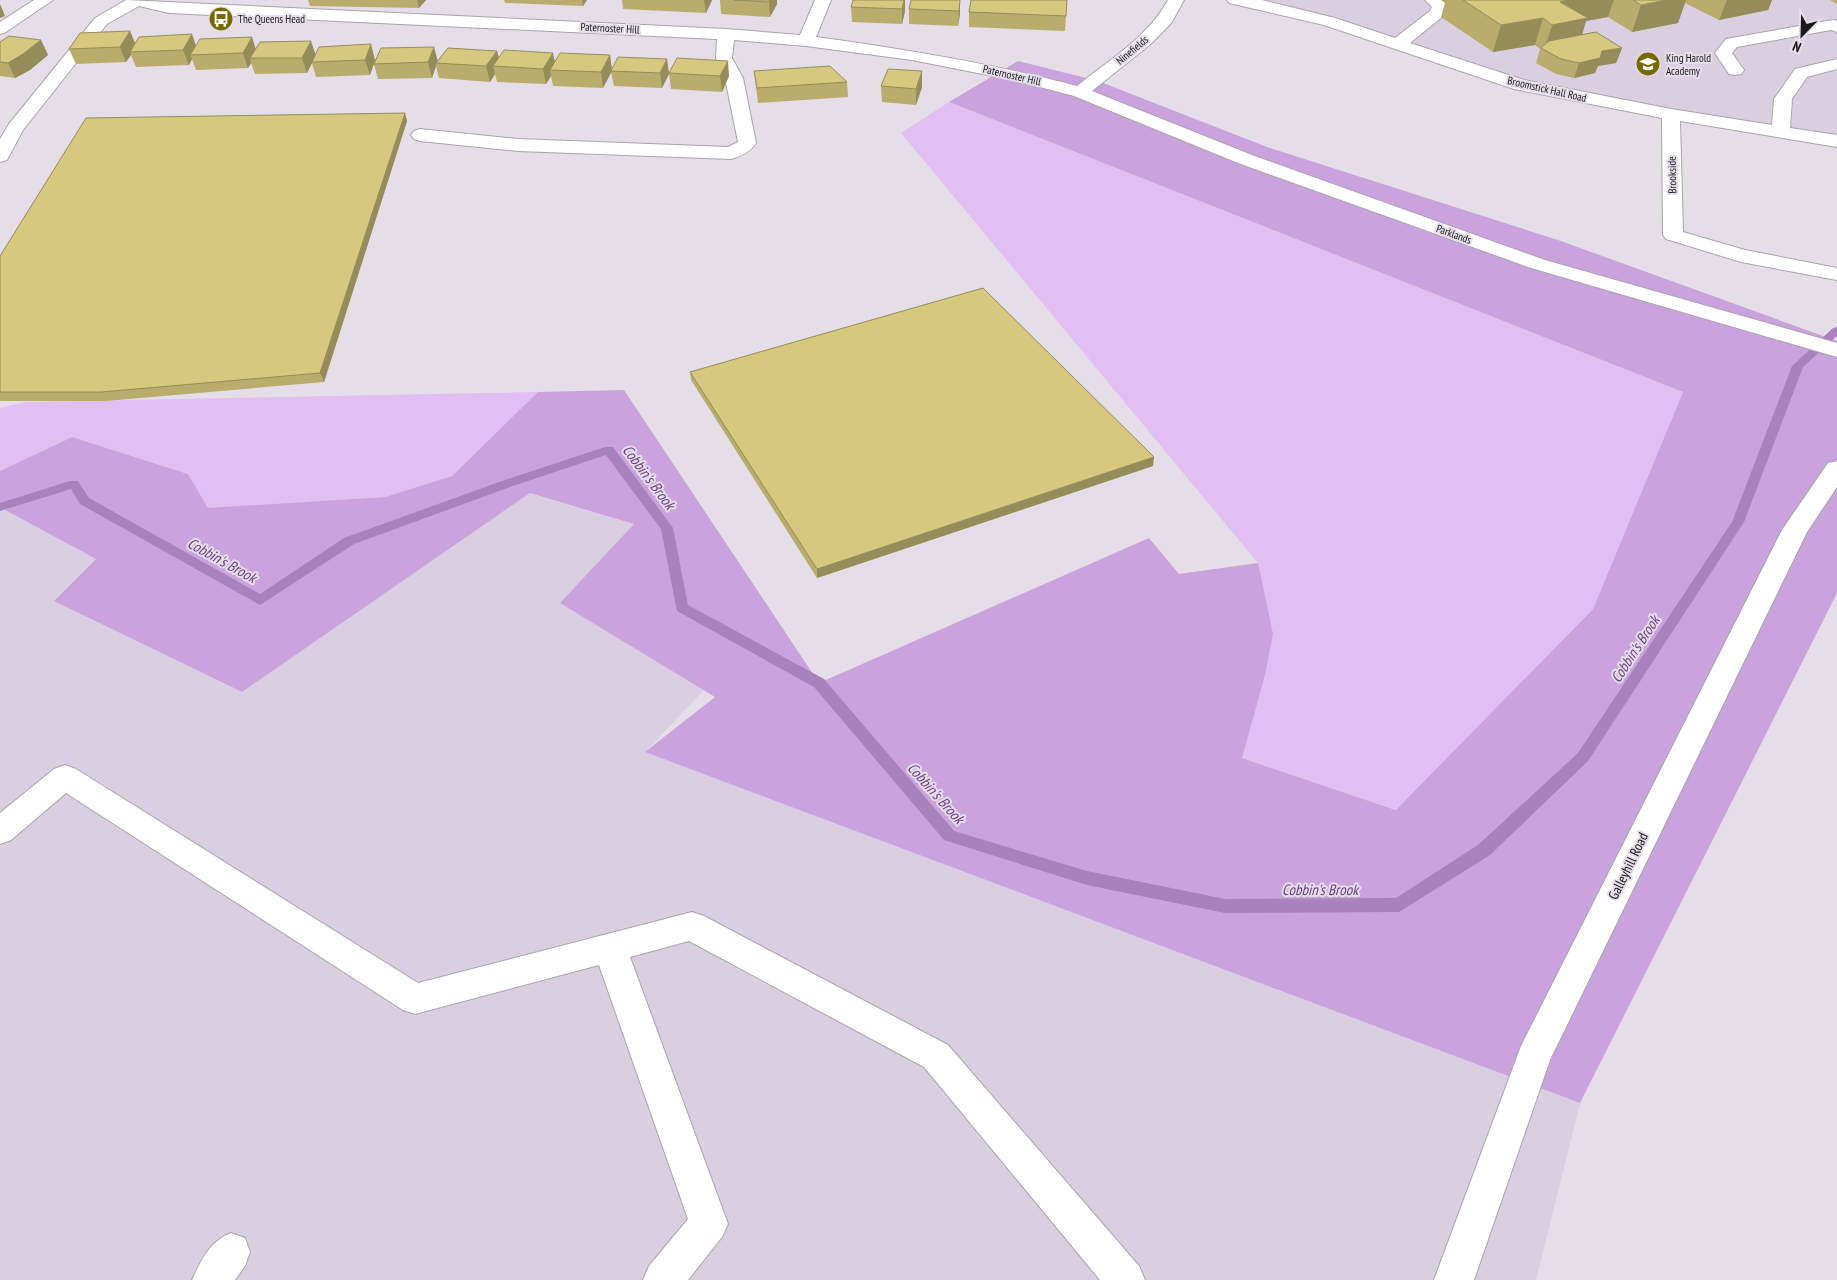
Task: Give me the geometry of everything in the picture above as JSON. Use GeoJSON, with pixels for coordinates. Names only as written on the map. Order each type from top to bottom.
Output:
{"type":"FeatureCollection","features":[{"type":"Feature","properties":{"kind":"street"},"geometry":{"type":"LineString","coordinates":[[0,28],[45,0]]}},
{"type":"Feature","properties":{"kind":"street"},"geometry":{"type":"LineString","coordinates":[[0,156],[15,128],[101,21],[137,0]]}},
{"type":"Feature","properties":{"kind":"street","name":"Paternoster Hill"},"geometry":{"type":"LineString","coordinates":[[137,0],[168,4],[726,34],[806,41],[964,64],[1080,92]]}},
{"type":"Feature","properties":{"kind":"street"},"geometry":{"type":"LineString","coordinates":[[806,41],[823,0]]}},
{"type":"Feature","properties":{"kind":"street","name":"Ninefields"},"geometry":{"type":"LineString","coordinates":[[1080,92],[1146,39],[1166,18],[1176,0]]}},
{"type":"Feature","properties":{"kind":"street","name":"Broomstick Hall Road"},"geometry":{"type":"LineString","coordinates":[[1235,0],[1329,21],[1520,85],[1671,114],[1837,141]]}},
{"type":"Feature","properties":{"kind":"street"},"geometry":{"type":"LineString","coordinates":[[1399,43],[1436,14],[1441,6],[1434,0]]}},
{"type":"Feature","properties":{"kind":"street"},"geometry":{"type":"LineString","coordinates":[[1735,70],[1723,53],[1732,43],[1833,25],[1837,27]]}},
{"type":"Feature","properties":{"kind":"street"},"geometry":{"type":"LineString","coordinates":[[420,135],[518,145],[731,153],[742,148],[747,143],[734,78],[724,58],[726,34]]}},
{"type":"Feature","properties":{"kind":"street"},"geometry":{"type":"LineString","coordinates":[[1781,133],[1783,99],[1801,74],[1837,64]]}},
{"type":"Feature","properties":{"kind":"street","name":"Parklands"},"geometry":{"type":"LineString","coordinates":[[1080,92],[1246,158],[1538,264],[1837,350]]}},
{"type":"Feature","properties":{"kind":"street","name":"Brookside"},"geometry":{"type":"LineString","coordinates":[[1671,114],[1673,235],[1741,256],[1837,274]]}},
{"type":"Feature","properties":{"kind":"street","name":"Galleyhill Road"},"geometry":{"type":"LineString","coordinates":[[1447,1279],[1533,1057],[1795,530],[1837,469]]}},
{"type":"Feature","properties":{"kind":"street"},"geometry":{"type":"LineString","coordinates":[[0,831],[66,777],[415,999],[692,926],[936,1056],[1125,1280]]}},
{"type":"Feature","properties":{"kind":"street"},"geometry":{"type":"LineString","coordinates":[[610,948],[709,1224],[663,1280]]}},
{"type":"Feature","properties":{"kind":"shaded area","name":"King Harold Academy"},"geometry":{"type":"Polygon","coordinates":[[[1235,0],[1837,0],[1837,141],[1520,85],[1399,43],[1235,0]]]}},
{"type":"Feature","properties":{"kind":"shaded area"},"geometry":{"type":"Polygon","coordinates":[[[1018,61],[1098,81],[1267,147],[1558,240],[1837,341],[1837,593],[1580,1103],[645,752],[715,697],[560,603],[634,524],[530,493],[242,692],[54,601],[96,559],[3,509],[0,511],[0,471],[72,437],[188,474],[208,508],[385,497],[452,476],[538,392],[624,390],[819,683],[1149,538],[1179,574],[1258,563],[1273,634],[1265,675],[1242,758],[1396,810],[1593,609],[1683,392],[949,102],[1018,61]]]}},
{"type":"Feature","properties":{"kind":"shaded area"},"geometry":{"type":"Polygon","coordinates":[[[949,102],[1683,392],[1593,609],[1397,810],[1242,758],[1270,650],[1258,563],[901,133],[949,102]]]}},
{"type":"Feature","properties":{"kind":"shaded area"},"geometry":{"type":"Polygon","coordinates":[[[538,392],[452,476],[385,497],[208,509],[188,474],[72,437],[0,471],[0,408],[25,402],[538,392]]]}},
{"type":"Feature","properties":{"kind":"shaded area"},"geometry":{"type":"Polygon","coordinates":[[[530,493],[635,524],[706,688],[645,752],[1580,1103],[1536,1280],[0,1280],[0,511],[2,509],[96,559],[54,601],[242,692],[530,493]]]}},
{"type":"Feature","properties":{"kind":"building"},"geometry":{"type":"Polygon","coordinates":[[[734,0],[770,0],[769,2],[734,0]]]}},
{"type":"Feature","properties":{"kind":"building"},"geometry":{"type":"Polygon","coordinates":[[[853,0],[904,0],[902,9],[851,7],[853,0]]]}},
{"type":"Feature","properties":{"kind":"building"},"geometry":{"type":"Polygon","coordinates":[[[911,0],[960,0],[959,11],[909,9],[911,0]]]}},
{"type":"Feature","properties":{"kind":"building"},"geometry":{"type":"Polygon","coordinates":[[[971,0],[1067,0],[1066,16],[969,12],[971,0]]]}},
{"type":"Feature","properties":{"kind":"building"},"geometry":{"type":"Polygon","coordinates":[[[1463,0],[1568,0],[1560,2],[1588,18],[1552,25],[1543,18],[1501,25],[1463,0]]]}},
{"type":"Feature","properties":{"kind":"building"},"geometry":{"type":"Polygon","coordinates":[[[1633,0],[1667,0],[1641,5],[1633,0]]]}},
{"type":"Feature","properties":{"kind":"building"},"geometry":{"type":"Polygon","coordinates":[[[130,31],[120,47],[69,49],[80,33],[130,31]]]}},
{"type":"Feature","properties":{"kind":"building"},"geometry":{"type":"Polygon","coordinates":[[[1596,32],[1622,48],[1602,51],[1600,58],[1579,63],[1561,59],[1541,48],[1549,41],[1596,32]]]}},
{"type":"Feature","properties":{"kind":"building"},"geometry":{"type":"Polygon","coordinates":[[[192,34],[183,50],[130,52],[139,37],[192,34]]]}},
{"type":"Feature","properties":{"kind":"building"},"geometry":{"type":"Polygon","coordinates":[[[9,36],[41,40],[8,63],[0,62],[0,42],[9,36]]]}},
{"type":"Feature","properties":{"kind":"building"},"geometry":{"type":"Polygon","coordinates":[[[252,37],[243,53],[190,55],[200,39],[252,37]]]}},
{"type":"Feature","properties":{"kind":"building"},"geometry":{"type":"Polygon","coordinates":[[[311,41],[302,58],[250,58],[260,42],[311,41]]]}},
{"type":"Feature","properties":{"kind":"building"},"geometry":{"type":"Polygon","coordinates":[[[371,44],[365,60],[312,62],[319,47],[371,44]]]}},
{"type":"Feature","properties":{"kind":"building"},"geometry":{"type":"Polygon","coordinates":[[[434,47],[428,62],[374,64],[381,48],[434,47]]]}},
{"type":"Feature","properties":{"kind":"building"},"geometry":{"type":"Polygon","coordinates":[[[448,48],[497,51],[486,66],[436,63],[448,48]]]}},
{"type":"Feature","properties":{"kind":"building"},"geometry":{"type":"Polygon","coordinates":[[[504,50],[553,53],[543,69],[493,66],[504,50]]]}},
{"type":"Feature","properties":{"kind":"building"},"geometry":{"type":"Polygon","coordinates":[[[560,53],[610,55],[601,72],[550,70],[560,53]]]}},
{"type":"Feature","properties":{"kind":"building"},"geometry":{"type":"Polygon","coordinates":[[[618,57],[667,59],[660,73],[611,71],[618,57]]]}},
{"type":"Feature","properties":{"kind":"building"},"geometry":{"type":"Polygon","coordinates":[[[677,58],[728,61],[720,76],[669,73],[677,58]]]}},
{"type":"Feature","properties":{"kind":"building"},"geometry":{"type":"Polygon","coordinates":[[[830,66],[847,82],[757,88],[754,71],[830,66]]]}},
{"type":"Feature","properties":{"kind":"building"},"geometry":{"type":"Polygon","coordinates":[[[888,69],[922,71],[916,89],[881,86],[888,69]]]}},
{"type":"Feature","properties":{"kind":"building"},"geometry":{"type":"Polygon","coordinates":[[[405,113],[320,373],[101,392],[0,392],[0,256],[86,118],[405,113]]]}},
{"type":"Feature","properties":{"kind":"building"},"geometry":{"type":"Polygon","coordinates":[[[983,288],[1154,457],[817,569],[690,372],[983,288]]]}},
{"type":"Feature","properties":{"kind":"waterway","name":"Cobbin's Brook"},"geometry":{"type":"LineString","coordinates":[[0,507],[74,484],[84,501],[260,600],[349,541],[506,484],[609,450],[667,528],[682,608],[819,683],[949,836],[1087,878],[1225,906],[1399,905],[1484,850],[1583,757],[1738,522],[1798,366],[1837,330]]}},
{"type":"Feature","properties":{"kind":"place","name":"The Queens Head"},"geometry":{"type":"Point","coordinates":[221,19]}},
{"type":"Feature","properties":{"kind":"place","name":"King Harold Academy"},"geometry":{"type":"Point","coordinates":[1648,64]}}]}
